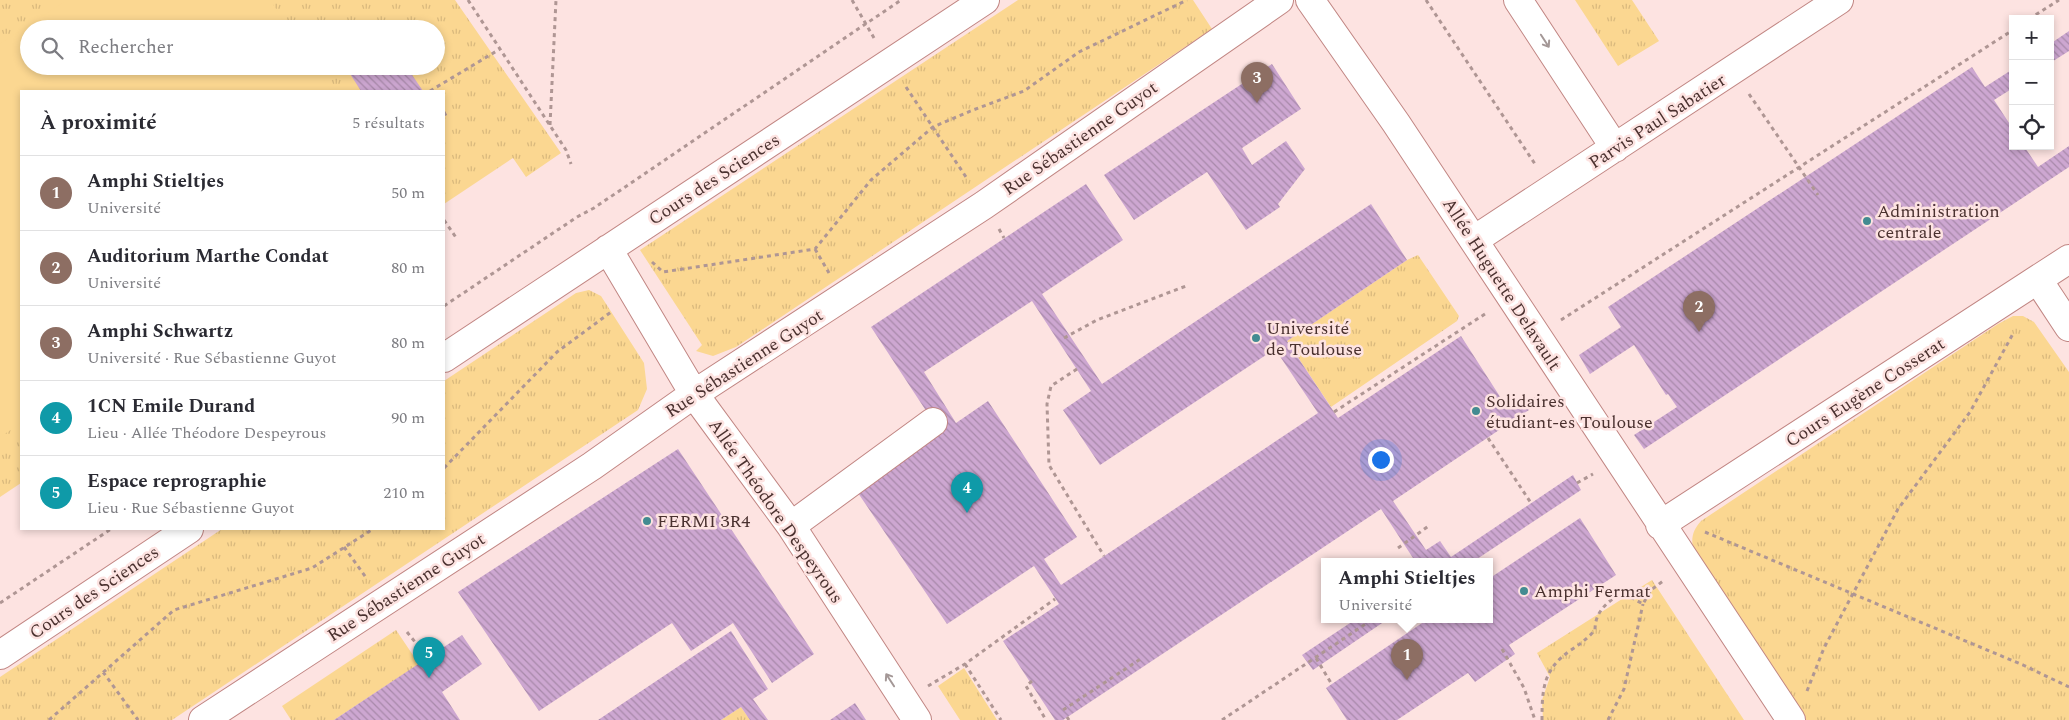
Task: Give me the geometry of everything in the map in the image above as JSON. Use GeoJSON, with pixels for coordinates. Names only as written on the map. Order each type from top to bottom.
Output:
{"type":"FeatureCollection","features":[{"type":"Feature","properties":{"kind":"street","name":"Cours des Sciences"},"geometry":{"type":"LineString","coordinates":[[445,357],[985,0]]}},
{"type":"Feature","properties":{"kind":"street","name":"Rue Sébastienne Guyot"},"geometry":{"type":"LineString","coordinates":[[203,720],[592,466],[694,394],[984,205],[1279,0]]}},
{"type":"Feature","properties":{"kind":"street","name":"Allée Huguette Delavault"},"geometry":{"type":"LineString","coordinates":[[1310,0],[1396,123],[1660,525],[1791,720]]}},
{"type":"Feature","properties":{"kind":"street"},"geometry":{"type":"LineString","coordinates":[[1518,0],[1615,148]]}},
{"type":"Feature","properties":{"kind":"street","name":"Parvis Paul Sabatier"},"geometry":{"type":"LineString","coordinates":[[1474,240],[1839,0]]}},
{"type":"Feature","properties":{"kind":"street","name":"Allée Théodore Despeyrous"},"geometry":{"type":"LineString","coordinates":[[608,249],[694,394],[791,526],[910,710]]}},
{"type":"Feature","properties":{"kind":"street","name":"Cours Eugène Cosserat"},"geometry":{"type":"LineString","coordinates":[[1660,525],[2069,259]]}},
{"type":"Feature","properties":{"kind":"street"},"geometry":{"type":"LineString","coordinates":[[2038,280],[2069,327]]}},
{"type":"Feature","properties":{"kind":"street"},"geometry":{"type":"LineString","coordinates":[[791,526],[933,422]]}},
{"type":"Feature","properties":{"kind":"street","name":"Cours des Sciences"},"geometry":{"type":"LineString","coordinates":[[0,655],[187,530]]}},
{"type":"Feature","properties":{"kind":"path"},"geometry":{"type":"LineString","coordinates":[[468,0],[566,150],[571,164]]}},
{"type":"Feature","properties":{"kind":"path"},"geometry":{"type":"LineString","coordinates":[[550,126],[556,0]]}},
{"type":"Feature","properties":{"kind":"path"},"geometry":{"type":"LineString","coordinates":[[852,0],[876,42]]}},
{"type":"Feature","properties":{"kind":"path"},"geometry":{"type":"LineString","coordinates":[[445,305],[577,217],[594,208],[901,0]]}},
{"type":"Feature","properties":{"kind":"path"},"geometry":{"type":"LineString","coordinates":[[445,467],[557,352],[635,296],[663,272],[815,250],[871,180],[932,127],[1024,91],[1079,52],[1187,0]]}},
{"type":"Feature","properties":{"kind":"path"},"geometry":{"type":"LineString","coordinates":[[1426,0],[1552,190]]}},
{"type":"Feature","properties":{"kind":"path"},"geometry":{"type":"LineString","coordinates":[[2036,15],[2059,0]]}},
{"type":"Feature","properties":{"kind":"path"},"geometry":{"type":"LineString","coordinates":[[1536,335],[2009,33]]}},
{"type":"Feature","properties":{"kind":"path"},"geometry":{"type":"LineString","coordinates":[[432,90],[500,49]]}},
{"type":"Feature","properties":{"kind":"path"},"geometry":{"type":"LineString","coordinates":[[1733,71],[1818,196]]}},
{"type":"Feature","properties":{"kind":"path"},"geometry":{"type":"LineString","coordinates":[[903,82],[984,205]]}},
{"type":"Feature","properties":{"kind":"path"},"geometry":{"type":"LineString","coordinates":[[445,221],[457,239]]}},
{"type":"Feature","properties":{"kind":"path"},"geometry":{"type":"LineString","coordinates":[[815,250],[830,275]]}},
{"type":"Feature","properties":{"kind":"path"},"geometry":{"type":"LineString","coordinates":[[646,256],[663,272]]}},
{"type":"Feature","properties":{"kind":"path"},"geometry":{"type":"LineString","coordinates":[[1064,338],[1097,320],[1186,286]]}},
{"type":"Feature","properties":{"kind":"path"},"geometry":{"type":"LineString","coordinates":[[1334,412],[1511,296]]}},
{"type":"Feature","properties":{"kind":"path"},"geometry":{"type":"LineString","coordinates":[[1806,694],[1824,648],[1898,509],[1970,412],[2018,324]]}},
{"type":"Feature","properties":{"kind":"path"},"geometry":{"type":"LineString","coordinates":[[1077,369],[1051,386],[1047,404],[1049,465],[1104,556]]}},
{"type":"Feature","properties":{"kind":"path"},"geometry":{"type":"LineString","coordinates":[[1488,438],[1532,503]]}},
{"type":"Feature","properties":{"kind":"path"},"geometry":{"type":"LineString","coordinates":[[1398,548],[1430,524]]}},
{"type":"Feature","properties":{"kind":"path"},"geometry":{"type":"LineString","coordinates":[[0,603],[110,530]]}},
{"type":"Feature","properties":{"kind":"path"},"geometry":{"type":"LineString","coordinates":[[50,720],[174,610],[312,568],[371,530]]}},
{"type":"Feature","properties":{"kind":"path"},"geometry":{"type":"LineString","coordinates":[[1704,532],[2024,665],[2069,687]]}},
{"type":"Feature","properties":{"kind":"path"},"geometry":{"type":"LineString","coordinates":[[344,547],[370,583]]}},
{"type":"Feature","properties":{"kind":"path"},"geometry":{"type":"LineString","coordinates":[[1608,720],[1624,689],[1643,604],[1651,590],[1666,578]]}},
{"type":"Feature","properties":{"kind":"path"},"geometry":{"type":"LineString","coordinates":[[1542,720],[1545,678],[1555,663],[1584,642],[1595,630],[1595,619],[1606,603],[1618,595],[1632,598],[1643,604]]}},
{"type":"Feature","properties":{"kind":"path"},"geometry":{"type":"LineString","coordinates":[[910,710],[965,664],[1055,599]]}},
{"type":"Feature","properties":{"kind":"path"},"geometry":{"type":"LineString","coordinates":[[1222,720],[1367,623]]}},
{"type":"Feature","properties":{"kind":"path"},"geometry":{"type":"LineString","coordinates":[[407,632],[428,658]]}},
{"type":"Feature","properties":{"kind":"path"},"geometry":{"type":"LineString","coordinates":[[1502,650],[1524,688],[1535,720]]}},
{"type":"Feature","properties":{"kind":"path"},"geometry":{"type":"LineString","coordinates":[[1063,710],[1142,658]]}},
{"type":"Feature","properties":{"kind":"path"},"geometry":{"type":"LineString","coordinates":[[1316,658],[1332,683]]}},
{"type":"Feature","properties":{"kind":"path"},"geometry":{"type":"LineString","coordinates":[[965,664],[1001,720]]}},
{"type":"Feature","properties":{"kind":"path"},"geometry":{"type":"LineString","coordinates":[[103,672],[138,720]]}},
{"type":"Feature","properties":{"kind":"path"},"geometry":{"type":"LineString","coordinates":[[1032,682],[1026,686],[1046,720]]}},
{"type":"Feature","properties":{"kind":"green space"},"geometry":{"type":"Polygon","coordinates":[[[0,0],[455,0],[561,153],[526,177],[513,158],[445,203],[445,90],[20,90],[20,484],[0,497],[0,0]]]}},
{"type":"Feature","properties":{"kind":"green space"},"geometry":{"type":"Polygon","coordinates":[[[67,0],[270,0],[283,20],[37,20],[67,0]]]}},
{"type":"Feature","properties":{"kind":"green space"},"geometry":{"type":"Polygon","coordinates":[[[1018,0],[1193,0],[1212,29],[736,347],[713,356],[696,351],[702,345],[640,250],[1018,0]]]}},
{"type":"Feature","properties":{"kind":"green space"},"geometry":{"type":"Polygon","coordinates":[[[1575,0],[1632,0],[1659,41],[1618,66],[1575,0]]]}},
{"type":"Feature","properties":{"kind":"green space"},"geometry":{"type":"Polygon","coordinates":[[[20,31],[20,75],[320,75],[330,90],[20,90],[20,424],[0,437],[0,44],[20,31]]]}},
{"type":"Feature","properties":{"kind":"green space"},"geometry":{"type":"Polygon","coordinates":[[[1418,255],[1459,316],[1457,321],[1331,407],[1287,341],[1407,260],[1418,255]]]}},
{"type":"Feature","properties":{"kind":"green space"},"geometry":{"type":"Polygon","coordinates":[[[589,290],[601,296],[644,363],[647,389],[638,410],[172,720],[0,720],[0,677],[220,530],[445,530],[445,380],[576,293],[589,290]]]}},
{"type":"Feature","properties":{"kind":"green space"},"geometry":{"type":"Polygon","coordinates":[[[2013,316],[2023,316],[2034,322],[2069,372],[2069,720],[1804,720],[1693,549],[1692,541],[1696,527],[1701,521],[1998,324],[2013,316]]]}},
{"type":"Feature","properties":{"kind":"green space"},"geometry":{"type":"Polygon","coordinates":[[[1652,580],[1744,720],[1543,720],[1542,700],[1550,677],[1537,653],[1652,580]]]}},
{"type":"Feature","properties":{"kind":"green space"},"geometry":{"type":"Polygon","coordinates":[[[396,630],[419,664],[334,720],[291,720],[282,706],[396,630]]]}},
{"type":"Feature","properties":{"kind":"green space"},"geometry":{"type":"Polygon","coordinates":[[[964,668],[997,720],[960,720],[938,686],[964,668]]]}},
{"type":"Feature","properties":{"kind":"green space"},"geometry":{"type":"Polygon","coordinates":[[[741,707],[750,720],[721,720],[741,707]]]}},
{"type":"Feature","properties":{"kind":"building"},"geometry":{"type":"Polygon","coordinates":[[[2069,31],[2069,51],[2054,60],[2054,60],[2054,41],[2069,31]]]}},
{"type":"Feature","properties":{"kind":"building"},"geometry":{"type":"Polygon","coordinates":[[[1272,64],[1301,109],[1242,148],[1252,165],[1286,141],[1305,169],[1278,204],[1280,207],[1246,230],[1207,172],[1134,220],[1104,175],[1272,64]]]}},
{"type":"Feature","properties":{"kind":"building","name":"Administration centrale"},"geometry":{"type":"Polygon","coordinates":[[[1972,67],[1985,87],[2009,72],[2009,91],[1994,100],[2009,123],[2009,150],[2027,150],[2038,167],[2069,146],[2069,167],[1644,449],[1634,435],[1677,407],[1668,394],[1666,395],[1634,345],[1590,374],[1579,355],[1621,327],[1608,307],[1972,67]]]}},
{"type":"Feature","properties":{"kind":"building"},"geometry":{"type":"Polygon","coordinates":[[[351,75],[412,75],[422,90],[360,90],[351,75]]]}},
{"type":"Feature","properties":{"kind":"building"},"geometry":{"type":"Polygon","coordinates":[[[1086,184],[1123,240],[1042,294],[1102,384],[1371,204],[1407,260],[1287,341],[1338,418],[1461,336],[1506,406],[1520,397],[1529,410],[1393,501],[1426,550],[1440,541],[1451,557],[1573,475],[1581,490],[1479,558],[1413,558],[1381,509],[1063,720],[1055,720],[1003,641],[1059,604],[1034,566],[947,624],[856,490],[940,432],[871,327],[1086,184]],[[1032,301],[924,372],[956,423],[988,401],[1077,537],[1044,559],[1061,585],[1318,413],[1275,349],[1100,465],[1063,410],[1091,391],[1032,301]]]}},
{"type":"Feature","properties":{"kind":"building","name":"FERMI 3R4"},"geometry":{"type":"Polygon","coordinates":[[[678,449],[814,654],[772,683],[733,623],[691,651],[672,623],[539,711],[458,592],[678,449]]]}},
{"type":"Feature","properties":{"kind":"building"},"geometry":{"type":"Polygon","coordinates":[[[1580,518],[1616,575],[1509,645],[1515,654],[1475,682],[1468,673],[1397,720],[1347,720],[1326,688],[1422,623],[1493,623],[1493,576],[1580,518]]]}},
{"type":"Feature","properties":{"kind":"building"},"geometry":{"type":"Polygon","coordinates":[[[1350,623],[1382,623],[1313,670],[1302,655],[1350,623]]]}},
{"type":"Feature","properties":{"kind":"building"},"geometry":{"type":"Polygon","coordinates":[[[731,631],[768,689],[753,699],[768,720],[750,720],[741,707],[721,720],[598,720],[731,631]]]}},
{"type":"Feature","properties":{"kind":"building"},"geometry":{"type":"Polygon","coordinates":[[[462,635],[482,664],[442,692],[460,720],[334,720],[462,635]]]}},
{"type":"Feature","properties":{"kind":"building"},"geometry":{"type":"Polygon","coordinates":[[[855,703],[866,720],[830,720],[855,703]]]}},
{"type":"Feature","properties":{"kind":"place","name":"Amphi Schwartz"},"geometry":{"type":"Point","coordinates":[1257,103]}},
{"type":"Feature","properties":{"kind":"place","name":"Administration centrale"},"geometry":{"type":"Point","coordinates":[1867,221]}},
{"type":"Feature","properties":{"kind":"place","name":"Auditorium Marthe Condat"},"geometry":{"type":"Point","coordinates":[1699,332]}},
{"type":"Feature","properties":{"kind":"place","name":"Université de Toulouse"},"geometry":{"type":"Point","coordinates":[1256,338]}},
{"type":"Feature","properties":{"kind":"place","name":"Solidaires étudiant-es Toulouse"},"geometry":{"type":"Point","coordinates":[1476,411]}},
{"type":"Feature","properties":{"kind":"place","name":"1CN Emile Durand"},"geometry":{"type":"Point","coordinates":[967,513]}},
{"type":"Feature","properties":{"kind":"place","name":"FERMI 3R4"},"geometry":{"type":"Point","coordinates":[647,521]}},
{"type":"Feature","properties":{"kind":"place","name":"Amphi Fermat"},"geometry":{"type":"Point","coordinates":[1524,591]}},
{"type":"Feature","properties":{"kind":"place","name":"Espace reprographie"},"geometry":{"type":"Point","coordinates":[429,678]}},
{"type":"Feature","properties":{"kind":"place","name":"Amphi Stieltjes"},"geometry":{"type":"Point","coordinates":[1407,680]}}]}
